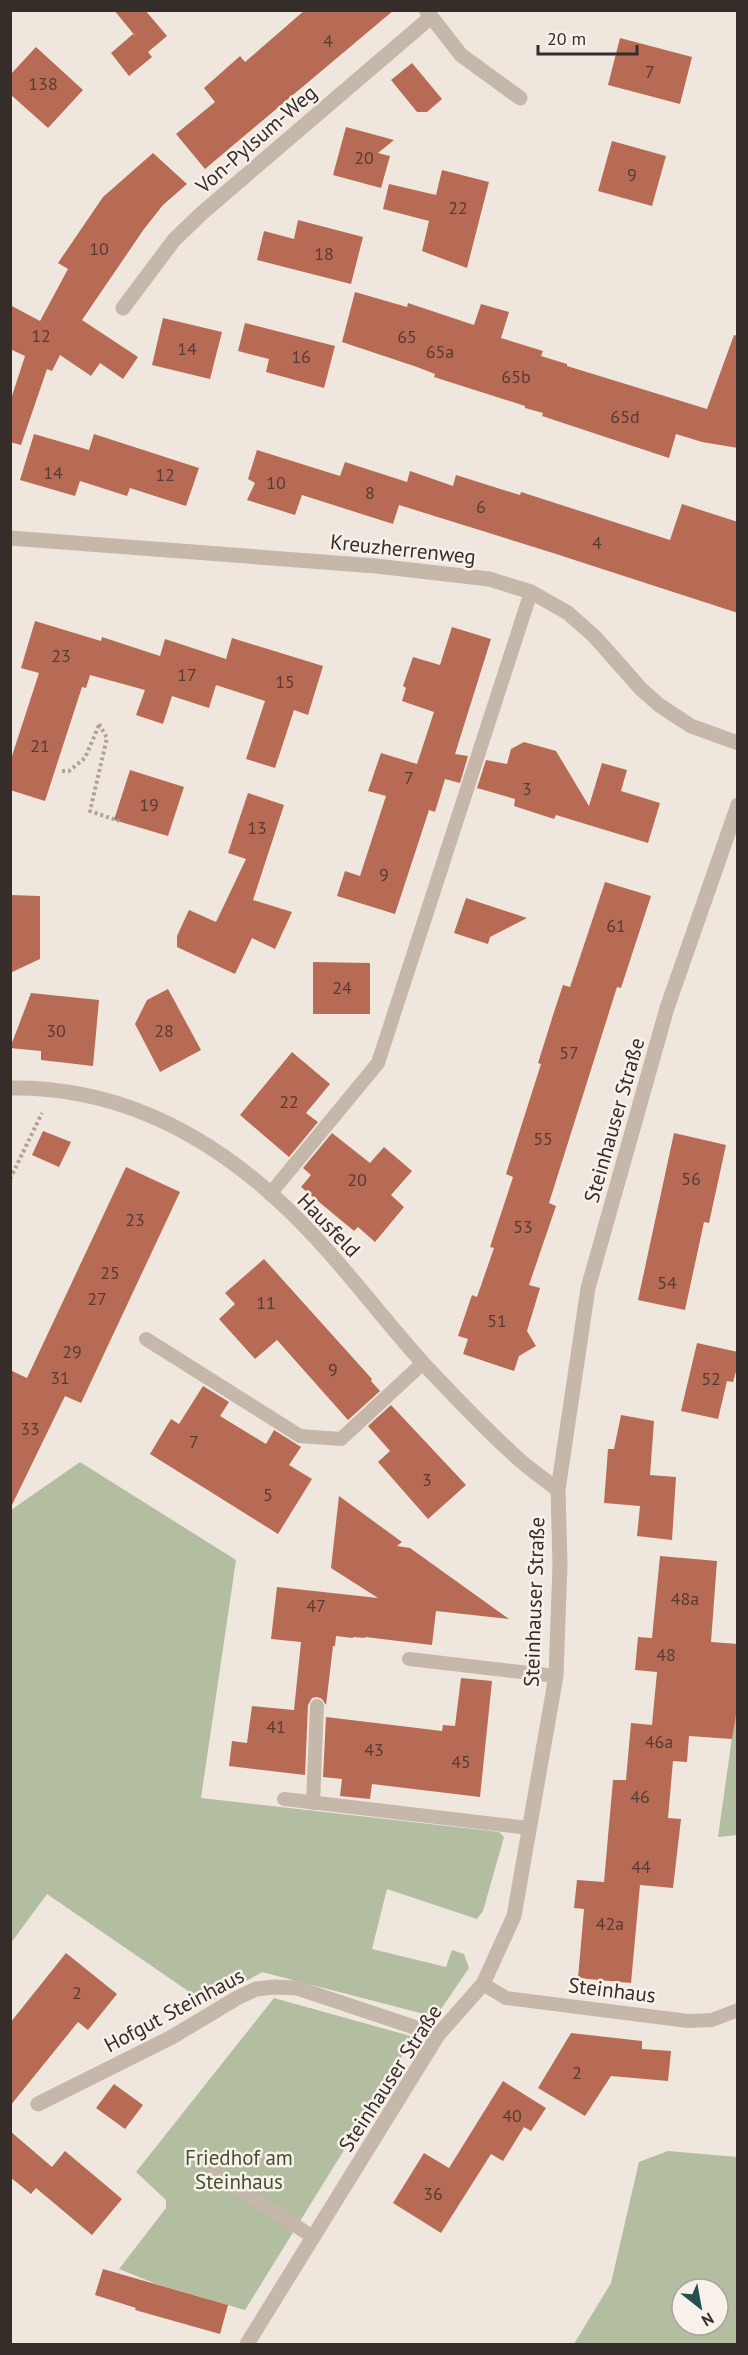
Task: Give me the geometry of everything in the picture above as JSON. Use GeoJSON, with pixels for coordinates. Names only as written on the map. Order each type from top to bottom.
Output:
{"type":"FeatureCollection","features":[{"type":"Feature","properties":{"kind":"street","name":"Von-Pylsum-Weg"},"geometry":{"type":"LineString","coordinates":[[123,308],[174,240],[202,213],[429,14],[461,55],[520,98]]}},
{"type":"Feature","properties":{"kind":"street","name":"Kreuzherrenweg"},"geometry":{"type":"LineString","coordinates":[[10,538],[376,566],[489,579],[531,592],[568,614],[595,636],[641,689],[659,705],[691,726],[738,743]]}},
{"type":"Feature","properties":{"kind":"street","name":"Steinhauser Straße"},"geometry":{"type":"LineString","coordinates":[[248,2344],[438,2034],[483,1984],[514,1916],[556,1676],[560,1564],[558,1490],[588,1288],[667,1008],[738,805]]}},
{"type":"Feature","properties":{"kind":"street","name":"Hausfeld"},"geometry":{"type":"LineString","coordinates":[[10,1088],[52,1090],[89,1096],[132,1107],[186,1132],[229,1158],[315,1237],[423,1363],[512,1454],[558,1490]]}},
{"type":"Feature","properties":{"kind":"street","name":"Hofgut Steinhaus"},"geometry":{"type":"LineString","coordinates":[[38,2104],[172,2037],[256,1989],[297,1988],[438,2034]]}},
{"type":"Feature","properties":{"kind":"lane"},"geometry":{"type":"LineString","coordinates":[[270,1194],[378,1064],[531,592]]}},
{"type":"Feature","properties":{"kind":"lane"},"geometry":{"type":"LineString","coordinates":[[146,1339],[300,1436],[341,1439],[423,1363]]}},
{"type":"Feature","properties":{"kind":"lane"},"geometry":{"type":"LineString","coordinates":[[409,1659],[556,1676]]}},
{"type":"Feature","properties":{"kind":"lane"},"geometry":{"type":"LineString","coordinates":[[313,1803],[317,1706]]}},
{"type":"Feature","properties":{"kind":"lane"},"geometry":{"type":"LineString","coordinates":[[284,1799],[529,1828]]}},
{"type":"Feature","properties":{"kind":"lane","name":"Steinhaus"},"geometry":{"type":"LineString","coordinates":[[483,1984],[506,1998],[688,2021],[712,2020],[738,2010]]}},
{"type":"Feature","properties":{"kind":"lane"},"geometry":{"type":"LineString","coordinates":[[216,2174],[313,2237]]}},
{"type":"Feature","properties":{"kind":"path"},"geometry":{"type":"LineString","coordinates":[[62,771],[69,771],[86,758],[99,724],[107,738],[90,811],[119,821]]}},
{"type":"Feature","properties":{"kind":"path"},"geometry":{"type":"LineString","coordinates":[[10,1179],[52,1090]]}},
{"type":"Feature","properties":{"kind":"green space"},"geometry":{"type":"Polygon","coordinates":[[[80,1462],[236,1560],[201,1798],[499,1832],[504,1837],[483,1911],[477,1919],[387,1889],[372,1949],[446,1967],[452,1950],[464,1954],[469,1968],[439,2012],[428,2015],[262,1972],[207,2004],[47,1894],[11,1943],[11,1510],[80,1462]]]}},
{"type":"Feature","properties":{"kind":"green space"},"geometry":{"type":"Polygon","coordinates":[[[737,1702],[737,1835],[718,1837],[737,1702]]]}},
{"type":"Feature","properties":{"kind":"green space","name":"Friedhof am Steinhaus"},"geometry":{"type":"Polygon","coordinates":[[[274,1998],[414,2037],[245,2310],[156,2284],[119,2269],[166,2208],[166,2200],[136,2172],[274,1998]]]}},
{"type":"Feature","properties":{"kind":"green space"},"geometry":{"type":"Polygon","coordinates":[[[668,2151],[737,2157],[737,2344],[574,2344],[611,2283],[639,2162],[668,2151]]]}},
{"type":"Feature","properties":{"kind":"building"},"geometry":{"type":"Polygon","coordinates":[[[114,10],[145,10],[167,36],[148,52],[152,57],[129,76],[111,53],[133,34],[136,37],[114,10]]]}},
{"type":"Feature","properties":{"kind":"building"},"geometry":{"type":"Polygon","coordinates":[[[305,10],[394,10],[205,169],[176,134],[215,102],[204,88],[240,56],[245,62],[305,10]]]}},
{"type":"Feature","properties":{"kind":"building"},"geometry":{"type":"Polygon","coordinates":[[[620,38],[692,57],[680,104],[608,85],[620,38]]]}},
{"type":"Feature","properties":{"kind":"building"},"geometry":{"type":"Polygon","coordinates":[[[36,47],[83,90],[48,128],[10,94],[10,75],[36,47]]]}},
{"type":"Feature","properties":{"kind":"building"},"geometry":{"type":"Polygon","coordinates":[[[412,63],[442,99],[427,112],[417,112],[391,80],[412,63]]]}},
{"type":"Feature","properties":{"kind":"building"},"geometry":{"type":"Polygon","coordinates":[[[346,127],[394,140],[378,153],[390,156],[381,188],[333,175],[346,127]]]}},
{"type":"Feature","properties":{"kind":"building"},"geometry":{"type":"Polygon","coordinates":[[[612,141],[666,156],[652,206],[598,191],[612,141]]]}},
{"type":"Feature","properties":{"kind":"building"},"geometry":{"type":"Polygon","coordinates":[[[153,153],[187,184],[163,205],[144,229],[82,320],[138,357],[123,379],[100,363],[91,376],[60,355],[52,371],[47,369],[21,445],[10,442],[10,402],[25,356],[10,349],[10,305],[40,321],[68,269],[58,263],[103,197],[153,153]]]}},
{"type":"Feature","properties":{"kind":"building"},"geometry":{"type":"Polygon","coordinates":[[[442,170],[489,182],[467,268],[422,251],[429,221],[383,209],[389,184],[436,195],[442,170]]]}},
{"type":"Feature","properties":{"kind":"building"},"geometry":{"type":"Polygon","coordinates":[[[298,220],[363,237],[351,284],[257,260],[264,231],[294,239],[298,220]]]}},
{"type":"Feature","properties":{"kind":"building"},"geometry":{"type":"Polygon","coordinates":[[[355,292],[407,307],[408,303],[474,325],[481,304],[509,312],[501,338],[543,351],[541,356],[567,364],[567,366],[707,409],[734,335],[738,336],[738,448],[702,442],[676,434],[669,458],[542,416],[543,413],[525,408],[525,406],[434,377],[435,374],[417,367],[342,342],[355,292]]]}},
{"type":"Feature","properties":{"kind":"building"},"geometry":{"type":"Polygon","coordinates":[[[163,318],[222,332],[210,379],[152,365],[163,318]]]}},
{"type":"Feature","properties":{"kind":"building"},"geometry":{"type":"Polygon","coordinates":[[[245,323],[335,346],[324,388],[266,372],[269,359],[238,351],[245,323]]]}},
{"type":"Feature","properties":{"kind":"building"},"geometry":{"type":"Polygon","coordinates":[[[34,434],[89,450],[94,434],[199,468],[186,506],[130,488],[127,496],[80,481],[75,496],[20,480],[34,434]]]}},
{"type":"Feature","properties":{"kind":"building"},"geometry":{"type":"Polygon","coordinates":[[[257,450],[340,476],[345,462],[407,482],[410,471],[453,486],[456,475],[520,495],[521,492],[670,540],[682,504],[738,522],[738,613],[399,505],[393,524],[302,495],[295,515],[247,500],[255,483],[248,479],[257,450]]]}},
{"type":"Feature","properties":{"kind":"building"},"geometry":{"type":"Polygon","coordinates":[[[35,621],[101,641],[102,637],[160,656],[165,639],[226,659],[232,638],[323,666],[308,715],[294,710],[275,768],[246,759],[265,701],[216,685],[209,708],[172,696],[163,724],[136,715],[145,690],[90,675],[86,688],[82,687],[45,801],[10,790],[10,762],[39,673],[21,668],[35,621]]]}},
{"type":"Feature","properties":{"kind":"building"},"geometry":{"type":"Polygon","coordinates":[[[452,627],[491,639],[455,754],[468,756],[460,783],[445,779],[435,812],[429,810],[395,914],[337,896],[345,871],[360,876],[386,796],[368,791],[381,753],[417,764],[434,712],[402,701],[406,688],[403,686],[413,657],[440,665],[452,627]]]}},
{"type":"Feature","properties":{"kind":"building"},"geometry":{"type":"Polygon","coordinates":[[[524,742],[556,751],[589,806],[602,763],[627,770],[621,791],[660,803],[648,843],[556,815],[554,819],[514,806],[515,799],[477,788],[486,760],[507,764],[511,749],[524,742]]]}},
{"type":"Feature","properties":{"kind":"building"},"geometry":{"type":"Polygon","coordinates":[[[130,770],[184,787],[168,836],[114,820],[130,770]]]}},
{"type":"Feature","properties":{"kind":"building"},"geometry":{"type":"Polygon","coordinates":[[[248,793],[284,805],[253,900],[292,912],[275,949],[252,938],[235,974],[177,947],[177,936],[189,910],[216,922],[246,859],[228,853],[248,793]]]}},
{"type":"Feature","properties":{"kind":"building"},"geometry":{"type":"Polygon","coordinates":[[[605,882],[651,896],[621,988],[617,987],[549,1203],[556,1206],[529,1285],[540,1288],[527,1331],[536,1346],[519,1356],[514,1371],[463,1354],[468,1339],[458,1336],[472,1295],[477,1297],[494,1248],[490,1247],[513,1177],[506,1174],[541,1064],[538,1063],[555,1009],[563,985],[570,987],[605,882]]]}},
{"type":"Feature","properties":{"kind":"building"},"geometry":{"type":"Polygon","coordinates":[[[10,895],[40,896],[40,959],[10,973],[10,895]]]}},
{"type":"Feature","properties":{"kind":"building"},"geometry":{"type":"Polygon","coordinates":[[[466,898],[527,918],[490,937],[488,944],[454,933],[466,898]]]}},
{"type":"Feature","properties":{"kind":"building"},"geometry":{"type":"Polygon","coordinates":[[[313,962],[370,963],[370,1014],[313,1014],[313,962]]]}},
{"type":"Feature","properties":{"kind":"building"},"geometry":{"type":"Polygon","coordinates":[[[168,989],[201,1050],[160,1072],[135,1024],[147,1000],[168,989]]]}},
{"type":"Feature","properties":{"kind":"building"},"geometry":{"type":"Polygon","coordinates":[[[31,993],[99,1000],[93,1066],[41,1060],[41,1051],[10,1048],[31,993]]]}},
{"type":"Feature","properties":{"kind":"building"},"geometry":{"type":"Polygon","coordinates":[[[292,1052],[330,1084],[306,1113],[318,1122],[289,1157],[240,1115],[292,1052]]]}},
{"type":"Feature","properties":{"kind":"building"},"geometry":{"type":"Polygon","coordinates":[[[43,1131],[71,1142],[59,1167],[32,1155],[43,1131]]]}},
{"type":"Feature","properties":{"kind":"building"},"geometry":{"type":"Polygon","coordinates":[[[332,1133],[370,1163],[384,1147],[412,1171],[391,1195],[404,1207],[375,1242],[358,1227],[354,1231],[301,1187],[311,1175],[303,1168],[332,1133]]]}},
{"type":"Feature","properties":{"kind":"building"},"geometry":{"type":"Polygon","coordinates":[[[674,1133],[726,1145],[709,1223],[704,1222],[685,1310],[638,1300],[674,1133]]]}},
{"type":"Feature","properties":{"kind":"building"},"geometry":{"type":"Polygon","coordinates":[[[126,1167],[180,1192],[81,1403],[65,1396],[10,1509],[10,1370],[27,1378],[126,1167]]]}},
{"type":"Feature","properties":{"kind":"building"},"geometry":{"type":"Polygon","coordinates":[[[264,1259],[372,1379],[371,1381],[380,1391],[348,1420],[277,1340],[255,1359],[219,1319],[235,1304],[225,1293],[264,1259]]]}},
{"type":"Feature","properties":{"kind":"building"},"geometry":{"type":"Polygon","coordinates":[[[697,1343],[738,1352],[738,1365],[733,1382],[727,1381],[718,1419],[681,1411],[697,1343]]]}},
{"type":"Feature","properties":{"kind":"building"},"geometry":{"type":"Polygon","coordinates":[[[203,1386],[229,1402],[220,1416],[266,1444],[274,1430],[301,1447],[289,1465],[312,1479],[278,1534],[150,1454],[171,1419],[179,1424],[203,1386]]]}},
{"type":"Feature","properties":{"kind":"building"},"geometry":{"type":"Polygon","coordinates":[[[391,1405],[466,1485],[428,1519],[378,1462],[390,1451],[368,1426],[391,1405]]]}},
{"type":"Feature","properties":{"kind":"building"},"geometry":{"type":"Polygon","coordinates":[[[621,1415],[654,1421],[650,1475],[676,1477],[672,1540],[637,1536],[640,1506],[604,1503],[608,1449],[614,1449],[621,1415]]]}},
{"type":"Feature","properties":{"kind":"building"},"geometry":{"type":"Polygon","coordinates":[[[339,1496],[402,1542],[397,1546],[410,1548],[509,1619],[436,1611],[432,1645],[336,1636],[326,1705],[322,1699],[317,1697],[312,1698],[308,1705],[305,1775],[229,1766],[232,1741],[247,1743],[252,1706],[294,1710],[301,1642],[271,1639],[277,1587],[378,1598],[331,1568],[339,1496]]]}},
{"type":"Feature","properties":{"kind":"building"},"geometry":{"type":"Polygon","coordinates":[[[660,1556],[717,1561],[711,1642],[738,1644],[738,1703],[732,1739],[689,1736],[687,1762],[673,1761],[668,1818],[681,1819],[673,1888],[640,1885],[631,1983],[578,1978],[584,1909],[574,1908],[577,1880],[604,1882],[613,1780],[626,1780],[631,1723],[652,1725],[657,1672],[635,1670],[638,1637],[652,1638],[660,1556]]]}},
{"type":"Feature","properties":{"kind":"building"},"geometry":{"type":"Polygon","coordinates":[[[461,1678],[492,1681],[480,1797],[372,1784],[370,1799],[340,1796],[342,1779],[323,1777],[326,1717],[442,1731],[443,1725],[455,1726],[461,1678]]]}},
{"type":"Feature","properties":{"kind":"building"},"geometry":{"type":"Polygon","coordinates":[[[66,1953],[117,1994],[88,2030],[78,2022],[10,2106],[10,2023],[66,1953]]]}},
{"type":"Feature","properties":{"kind":"building"},"geometry":{"type":"Polygon","coordinates":[[[571,2033],[642,2041],[642,2049],[671,2051],[668,2081],[611,2076],[585,2116],[538,2088],[571,2033]]]}},
{"type":"Feature","properties":{"kind":"building"},"geometry":{"type":"Polygon","coordinates":[[[503,2081],[546,2108],[531,2131],[524,2127],[503,2161],[491,2154],[441,2233],[393,2203],[424,2153],[449,2168],[503,2081]]]}},
{"type":"Feature","properties":{"kind":"building"},"geometry":{"type":"Polygon","coordinates":[[[114,2084],[143,2105],[125,2129],[96,2108],[114,2084]]]}},
{"type":"Feature","properties":{"kind":"building"},"geometry":{"type":"Polygon","coordinates":[[[10,2131],[52,2167],[65,2151],[122,2199],[92,2235],[36,2188],[31,2194],[10,2177],[10,2131]]]}},
{"type":"Feature","properties":{"kind":"building"},"geometry":{"type":"Polygon","coordinates":[[[103,2269],[228,2305],[220,2334],[135,2310],[136,2308],[95,2295],[103,2269]]]}}]}
